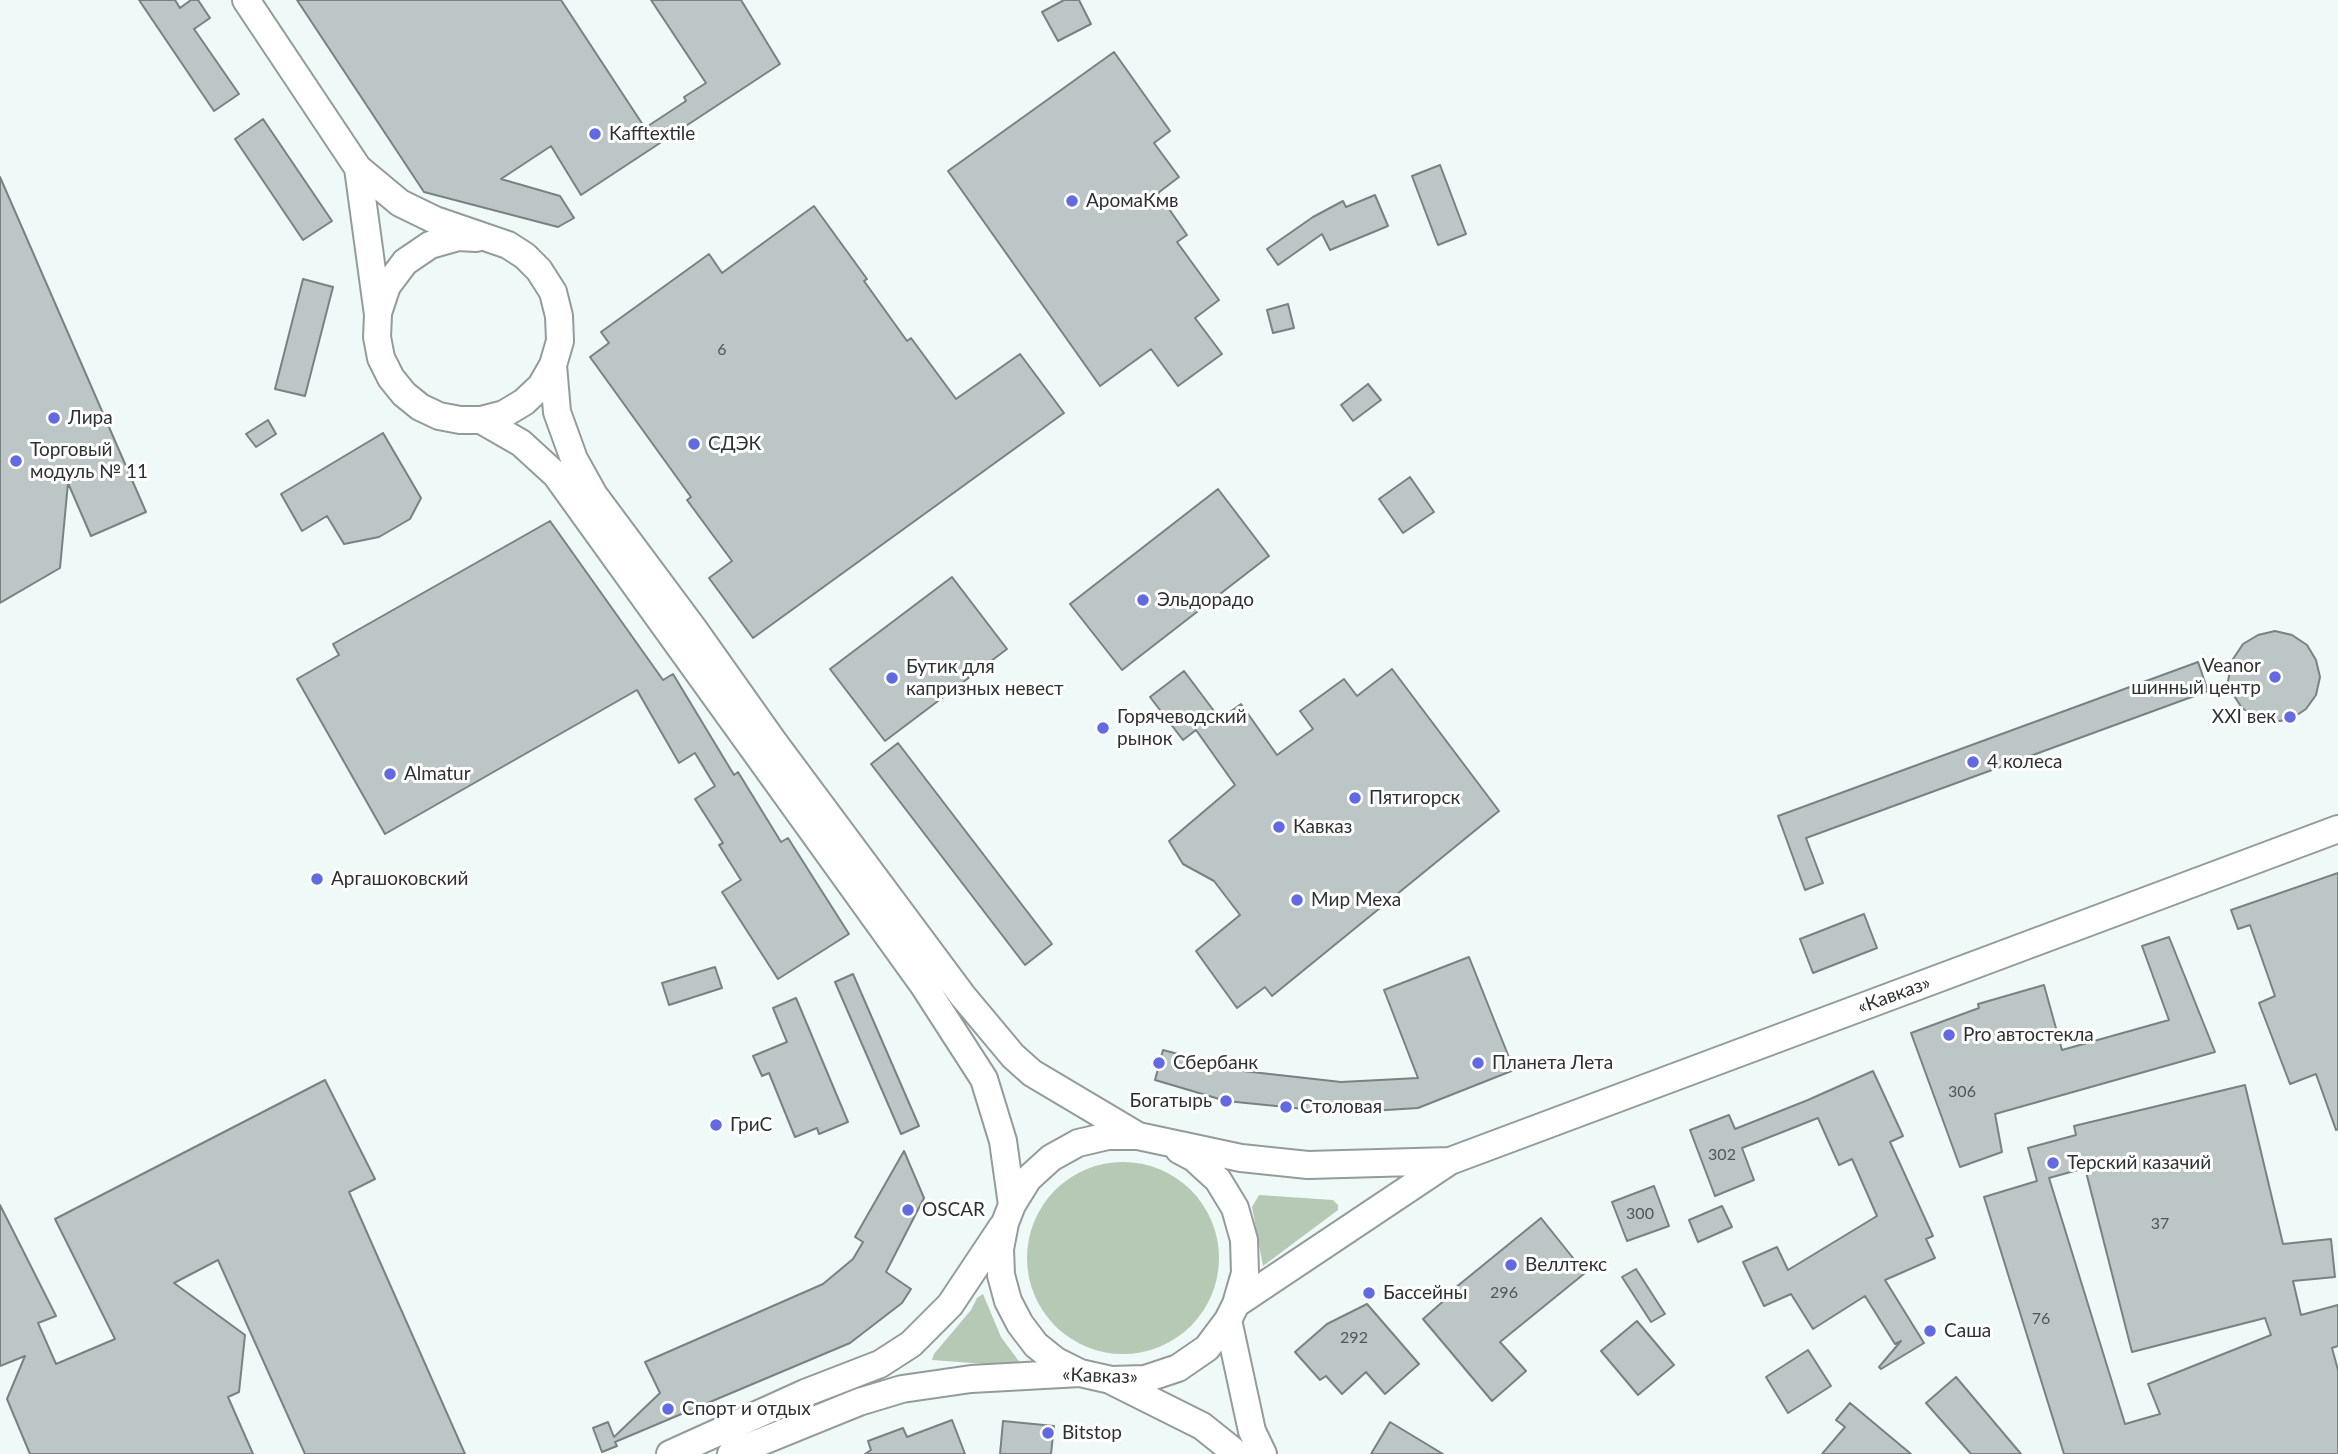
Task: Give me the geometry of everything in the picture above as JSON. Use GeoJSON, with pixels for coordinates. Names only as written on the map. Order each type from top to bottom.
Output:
{"type":"FeatureCollection","features":[{"type":"Feature","properties":{"kind":"main road"},"geometry":{"type":"LineString","coordinates":[[246,0],[358,168],[401,203],[435,220],[508,245],[525,256],[539,270],[552,292],[559,316],[559,341],[553,365],[541,386],[524,402],[504,414],[481,420],[460,421],[439,416],[421,407],[404,394],[391,378],[377,337],[378,315],[358,168]]}},
{"type":"Feature","properties":{"kind":"main road"},"geometry":{"type":"LineString","coordinates":[[378,315],[387,286],[405,262],[429,245],[458,237],[488,239]]}},
{"type":"Feature","properties":{"kind":"main road"},"geometry":{"type":"LineString","coordinates":[[553,365],[558,412],[575,459],[594,495],[962,995],[1013,1056],[1032,1073],[1138,1136]]}},
{"type":"Feature","properties":{"kind":"main road"},"geometry":{"type":"LineString","coordinates":[[481,420],[520,443],[556,475],[924,986],[984,1079],[1003,1141],[1008,1214],[1000,1249],[1001,1275],[1008,1301],[1020,1324],[1036,1345],[1056,1361],[1080,1373]]}},
{"type":"Feature","properties":{"kind":"main road","name":"«Кавказ»"},"geometry":{"type":"LineString","coordinates":[[730,1454],[859,1402],[902,1389],[971,1379],[1080,1373],[1111,1380],[1146,1379],[1178,1368],[1207,1348],[1232,1312],[1450,1161],[2338,829]]}},
{"type":"Feature","properties":{"kind":"main road","name":"«Кавказ»"},"geometry":{"type":"LineString","coordinates":[[670,1454],[806,1393],[880,1364],[911,1344],[950,1305],[1028,1179],[1051,1158],[1078,1143],[1108,1136],[1138,1136],[1241,1158],[1308,1165],[1450,1161]]}},
{"type":"Feature","properties":{"kind":"main road"},"geometry":{"type":"LineString","coordinates":[[1166,1143],[1202,1165],[1218,1181],[1235,1208],[1244,1240],[1245,1273],[1232,1312],[1252,1431],[1263,1454]]}},
{"type":"Feature","properties":{"kind":"main road"},"geometry":{"type":"LineString","coordinates":[[1111,1380],[1202,1426],[1237,1454]]}},
{"type":"Feature","properties":{"kind":"green space"},"geometry":{"type":"Polygon","coordinates":[[[1123,1162],[1142,1163],[1160,1169],[1191,1190],[1212,1221],[1218,1239],[1218,1277],[1212,1295],[1191,1326],[1160,1347],[1142,1353],[1123,1354],[1104,1353],[1086,1347],[1055,1326],[1034,1295],[1028,1277],[1027,1258],[1028,1239],[1034,1221],[1055,1190],[1086,1169],[1104,1163],[1123,1162]]]}},
{"type":"Feature","properties":{"kind":"green space"},"geometry":{"type":"Polygon","coordinates":[[[1259,1195],[1333,1200],[1338,1205],[1338,1210],[1263,1266],[1252,1207],[1259,1195]]]}},
{"type":"Feature","properties":{"kind":"green space"},"geometry":{"type":"Polygon","coordinates":[[[983,1294],[1001,1337],[1021,1364],[932,1360],[934,1354],[971,1310],[977,1298],[983,1294]]]}},
{"type":"Feature","properties":{"kind":"building"},"geometry":{"type":"Polygon","coordinates":[[[139,0],[175,0],[180,8],[191,0],[198,0],[210,18],[194,29],[239,94],[214,111],[139,0]]]}},
{"type":"Feature","properties":{"kind":"building"},"geometry":{"type":"Polygon","coordinates":[[[297,0],[561,0],[645,128],[686,101],[684,97],[706,83],[651,0],[741,0],[780,64],[581,195],[551,146],[501,179],[560,196],[574,218],[558,227],[424,192],[297,0]]]}},
{"type":"Feature","properties":{"kind":"building"},"geometry":{"type":"Polygon","coordinates":[[[1064,0],[1079,0],[1091,24],[1058,41],[1042,12],[1064,0]]]}},
{"type":"Feature","properties":{"kind":"building"},"geometry":{"type":"Polygon","coordinates":[[[1114,52],[1170,131],[1154,143],[1179,177],[1158,193],[1187,235],[1177,242],[1219,300],[1195,318],[1222,354],[1178,386],[1151,349],[1100,386],[948,171],[1114,52]]]}},
{"type":"Feature","properties":{"kind":"building"},"geometry":{"type":"Polygon","coordinates":[[[263,119],[332,221],[303,240],[235,139],[263,119]]]}},
{"type":"Feature","properties":{"kind":"building"},"geometry":{"type":"Polygon","coordinates":[[[1440,165],[1466,234],[1438,245],[1412,176],[1440,165]]]}},
{"type":"Feature","properties":{"kind":"building"},"geometry":{"type":"Polygon","coordinates":[[[0,177],[146,512],[91,536],[68,483],[60,568],[0,603],[0,177]]]}},
{"type":"Feature","properties":{"kind":"building"},"geometry":{"type":"Polygon","coordinates":[[[1375,195],[1388,226],[1330,250],[1322,234],[1278,265],[1267,249],[1313,217],[1343,201],[1346,207],[1375,195]]]}},
{"type":"Feature","properties":{"kind":"building"},"geometry":{"type":"Polygon","coordinates":[[[814,206],[867,279],[864,281],[907,341],[911,338],[956,399],[1020,354],[1064,413],[753,638],[709,578],[732,561],[687,500],[691,497],[590,357],[609,343],[601,332],[709,254],[722,273],[814,206]]]}},
{"type":"Feature","properties":{"kind":"building"},"geometry":{"type":"Polygon","coordinates":[[[303,279],[333,287],[305,396],[275,389],[303,279]]]}},
{"type":"Feature","properties":{"kind":"building"},"geometry":{"type":"Polygon","coordinates":[[[1288,304],[1294,328],[1273,333],[1267,310],[1288,304]]]}},
{"type":"Feature","properties":{"kind":"building"},"geometry":{"type":"Polygon","coordinates":[[[1368,384],[1381,400],[1353,421],[1341,405],[1368,384]]]}},
{"type":"Feature","properties":{"kind":"building"},"geometry":{"type":"Polygon","coordinates":[[[268,420],[276,434],[256,447],[246,434],[268,420]]]}},
{"type":"Feature","properties":{"kind":"building"},"geometry":{"type":"Polygon","coordinates":[[[383,433],[421,498],[410,519],[379,537],[344,544],[327,516],[302,531],[281,494],[383,433]]]}},
{"type":"Feature","properties":{"kind":"building"},"geometry":{"type":"Polygon","coordinates":[[[1410,477],[1434,512],[1403,533],[1379,499],[1410,477]]]}},
{"type":"Feature","properties":{"kind":"building"},"geometry":{"type":"Polygon","coordinates":[[[1218,489],[1269,556],[1122,670],[1070,604],[1218,489]]]}},
{"type":"Feature","properties":{"kind":"building"},"geometry":{"type":"Polygon","coordinates":[[[550,521],[663,680],[673,674],[734,775],[738,772],[781,842],[788,838],[849,934],[778,979],[722,892],[741,880],[719,845],[723,843],[695,799],[715,786],[695,753],[679,763],[637,690],[385,834],[297,679],[339,655],[333,644],[550,521]]]}},
{"type":"Feature","properties":{"kind":"building"},"geometry":{"type":"Polygon","coordinates":[[[952,577],[1007,649],[885,741],[830,669],[952,577]]]}},
{"type":"Feature","properties":{"kind":"building","name":"Veanor шинный центр"},"geometry":{"type":"Polygon","coordinates":[[[2275,631],[2292,635],[2307,645],[2316,660],[2320,677],[2316,695],[2306,709],[2291,719],[2274,722],[2257,718],[2242,708],[2227,685],[2233,659],[2243,644],[2258,635],[2275,631]]]}},
{"type":"Feature","properties":{"kind":"building"},"geometry":{"type":"Polygon","coordinates":[[[2198,662],[2208,691],[1806,838],[1823,883],[1805,890],[1778,816],[2198,662]]]}},
{"type":"Feature","properties":{"kind":"building","name":"Пятигорск"},"geometry":{"type":"Polygon","coordinates":[[[1392,669],[1499,811],[1272,996],[1265,987],[1237,1008],[1196,951],[1240,915],[1214,881],[1183,864],[1169,841],[1235,785],[1196,730],[1183,740],[1150,697],[1184,671],[1220,719],[1241,704],[1277,755],[1313,729],[1300,711],[1344,679],[1357,696],[1392,669]]]}},
{"type":"Feature","properties":{"kind":"building"},"geometry":{"type":"Polygon","coordinates":[[[898,743],[1052,944],[1025,965],[871,764],[898,743]]]}},
{"type":"Feature","properties":{"kind":"building"},"geometry":{"type":"Polygon","coordinates":[[[2338,873],[2336,1130],[2316,1074],[2290,1084],[2259,1003],[2275,996],[2250,925],[2238,929],[2231,910],[2338,873]]]}},
{"type":"Feature","properties":{"kind":"building"},"geometry":{"type":"Polygon","coordinates":[[[1864,914],[1877,948],[1813,973],[1800,939],[1864,914]]]}},
{"type":"Feature","properties":{"kind":"building"},"geometry":{"type":"Polygon","coordinates":[[[2169,937],[2215,1052],[1995,1114],[2002,1152],[1960,1167],[1911,1033],[1979,1008],[1978,1004],[2044,985],[2062,1050],[2169,1020],[2142,946],[2169,937]]]}},
{"type":"Feature","properties":{"kind":"building"},"geometry":{"type":"Polygon","coordinates":[[[1469,957],[1514,1070],[1418,1108],[1340,1113],[1226,1101],[1155,1080],[1163,1050],[1243,1071],[1341,1082],[1418,1078],[1384,990],[1469,957]]]}},
{"type":"Feature","properties":{"kind":"building"},"geometry":{"type":"Polygon","coordinates":[[[715,967],[722,988],[669,1005],[662,983],[715,967]]]}},
{"type":"Feature","properties":{"kind":"building"},"geometry":{"type":"Polygon","coordinates":[[[853,974],[919,1126],[901,1134],[835,982],[853,974]]]}},
{"type":"Feature","properties":{"kind":"building"},"geometry":{"type":"Polygon","coordinates":[[[796,998],[848,1122],[819,1134],[817,1128],[795,1137],[769,1073],[762,1076],[753,1056],[787,1042],[773,1008],[796,998]]]}},
{"type":"Feature","properties":{"kind":"building"},"geometry":{"type":"Polygon","coordinates":[[[1873,1071],[1903,1136],[1890,1142],[1933,1236],[1926,1239],[1935,1258],[1885,1280],[1924,1343],[1881,1369],[1879,1367],[1901,1341],[1895,1344],[1865,1296],[1813,1329],[1791,1294],[1764,1306],[1743,1262],[1777,1247],[1788,1270],[1877,1216],[1852,1159],[1839,1165],[1818,1118],[1742,1148],[1754,1180],[1715,1196],[1690,1130],[1729,1115],[1735,1129],[1873,1071]]]}},
{"type":"Feature","properties":{"kind":"building"},"geometry":{"type":"Polygon","coordinates":[[[325,1080],[375,1179],[349,1192],[465,1454],[305,1454],[218,1260],[174,1283],[245,1335],[239,1392],[228,1397],[253,1454],[30,1454],[7,1399],[25,1356],[0,1366],[0,1205],[56,1316],[38,1323],[56,1364],[115,1339],[55,1219],[325,1080]]]}},
{"type":"Feature","properties":{"kind":"building"},"geometry":{"type":"Polygon","coordinates":[[[2245,1085],[2283,1244],[2331,1239],[2335,1277],[2293,1281],[2301,1315],[2338,1305],[2338,1346],[2332,1348],[2338,1370],[2338,1454],[2064,1454],[1984,1197],[2037,1181],[2028,1148],[2076,1135],[2074,1126],[2245,1085]],[[2085,1168],[2049,1178],[2125,1424],[2160,1414],[2148,1384],[2271,1335],[2265,1318],[2132,1352],[2085,1168]]]}},
{"type":"Feature","properties":{"kind":"building"},"geometry":{"type":"Polygon","coordinates":[[[904,1151],[924,1198],[886,1272],[911,1289],[902,1303],[850,1343],[615,1442],[617,1446],[602,1452],[593,1428],[608,1422],[614,1437],[660,1393],[645,1362],[823,1284],[853,1259],[863,1242],[855,1237],[904,1151]]]}},
{"type":"Feature","properties":{"kind":"building"},"geometry":{"type":"Polygon","coordinates":[[[1654,1186],[1669,1226],[1627,1241],[1612,1202],[1654,1186]]]}},
{"type":"Feature","properties":{"kind":"building"},"geometry":{"type":"Polygon","coordinates":[[[1722,1206],[1732,1227],[1698,1242],[1689,1220],[1722,1206]]]}},
{"type":"Feature","properties":{"kind":"building"},"geometry":{"type":"Polygon","coordinates":[[[1541,1218],[1585,1273],[1500,1342],[1526,1371],[1492,1401],[1423,1319],[1456,1290],[1455,1288],[1541,1218]]]}},
{"type":"Feature","properties":{"kind":"building"},"geometry":{"type":"Polygon","coordinates":[[[1636,1269],[1665,1314],[1651,1322],[1622,1277],[1636,1269]]]}},
{"type":"Feature","properties":{"kind":"building"},"geometry":{"type":"Polygon","coordinates":[[[1367,1304],[1419,1364],[1385,1394],[1366,1372],[1342,1394],[1326,1376],[1320,1380],[1295,1352],[1327,1324],[1367,1304]]]}},
{"type":"Feature","properties":{"kind":"building"},"geometry":{"type":"Polygon","coordinates":[[[1637,1321],[1674,1365],[1638,1395],[1601,1351],[1637,1321]]]}},
{"type":"Feature","properties":{"kind":"building"},"geometry":{"type":"Polygon","coordinates":[[[1808,1350],[1831,1386],[1788,1413],[1766,1377],[1808,1350]]]}},
{"type":"Feature","properties":{"kind":"building"},"geometry":{"type":"Polygon","coordinates":[[[1956,1377],[2021,1454],[1971,1454],[1926,1403],[1956,1377]]]}},
{"type":"Feature","properties":{"kind":"building"},"geometry":{"type":"Polygon","coordinates":[[[1850,1403],[1911,1454],[1822,1454],[1845,1427],[1836,1420],[1850,1403]]]}},
{"type":"Feature","properties":{"kind":"building"},"geometry":{"type":"Polygon","coordinates":[[[952,1420],[965,1454],[865,1454],[871,1450],[868,1441],[903,1428],[907,1437],[952,1420]]]}},
{"type":"Feature","properties":{"kind":"building"},"geometry":{"type":"Polygon","coordinates":[[[1003,1421],[1054,1426],[1051,1454],[1000,1454],[1003,1421]]]}},
{"type":"Feature","properties":{"kind":"building"},"geometry":{"type":"Polygon","coordinates":[[[1390,1422],[1443,1454],[1371,1454],[1390,1422]]]}},
{"type":"Feature","properties":{"kind":"place","name":"Kafftextile"},"geometry":{"type":"Point","coordinates":[595,134]}},
{"type":"Feature","properties":{"kind":"place","name":"АромаКмв"},"geometry":{"type":"Point","coordinates":[1072,201]}},
{"type":"Feature","properties":{"kind":"place","name":"Лира"},"geometry":{"type":"Point","coordinates":[54,418]}},
{"type":"Feature","properties":{"kind":"place","name":"СДЭК"},"geometry":{"type":"Point","coordinates":[694,444]}},
{"type":"Feature","properties":{"kind":"place","name":"Торговый модуль № 11"},"geometry":{"type":"Point","coordinates":[16,461]}},
{"type":"Feature","properties":{"kind":"place","name":"Эльдорадо"},"geometry":{"type":"Point","coordinates":[1143,600]}},
{"type":"Feature","properties":{"kind":"place","name":"Veanor шинный центр"},"geometry":{"type":"Point","coordinates":[2275,677]}},
{"type":"Feature","properties":{"kind":"place","name":"Бутик для капризных невест"},"geometry":{"type":"Point","coordinates":[892,678]}},
{"type":"Feature","properties":{"kind":"place","name":"XXI век"},"geometry":{"type":"Point","coordinates":[2290,717]}},
{"type":"Feature","properties":{"kind":"place","name":"Горячеводский рынок"},"geometry":{"type":"Point","coordinates":[1103,728]}},
{"type":"Feature","properties":{"kind":"place","name":"4 колеса"},"geometry":{"type":"Point","coordinates":[1973,762]}},
{"type":"Feature","properties":{"kind":"place","name":"Almatur"},"geometry":{"type":"Point","coordinates":[390,774]}},
{"type":"Feature","properties":{"kind":"place","name":"Пятигорск"},"geometry":{"type":"Point","coordinates":[1355,798]}},
{"type":"Feature","properties":{"kind":"place","name":"Кавказ"},"geometry":{"type":"Point","coordinates":[1279,827]}},
{"type":"Feature","properties":{"kind":"place","name":"Аргашоковский"},"geometry":{"type":"Point","coordinates":[317,879]}},
{"type":"Feature","properties":{"kind":"place","name":"Мир Меха"},"geometry":{"type":"Point","coordinates":[1297,900]}},
{"type":"Feature","properties":{"kind":"place","name":"Pro автостекла"},"geometry":{"type":"Point","coordinates":[1949,1035]}},
{"type":"Feature","properties":{"kind":"place","name":"Сбербанк"},"geometry":{"type":"Point","coordinates":[1159,1063]}},
{"type":"Feature","properties":{"kind":"place","name":"Планета Лета"},"geometry":{"type":"Point","coordinates":[1478,1063]}},
{"type":"Feature","properties":{"kind":"place","name":"Богатырь"},"geometry":{"type":"Point","coordinates":[1226,1101]}},
{"type":"Feature","properties":{"kind":"place","name":"Столовая"},"geometry":{"type":"Point","coordinates":[1286,1107]}},
{"type":"Feature","properties":{"kind":"place","name":"ГриС"},"geometry":{"type":"Point","coordinates":[716,1125]}},
{"type":"Feature","properties":{"kind":"place","name":"Терский казачий"},"geometry":{"type":"Point","coordinates":[2053,1163]}},
{"type":"Feature","properties":{"kind":"place","name":"OSCAR"},"geometry":{"type":"Point","coordinates":[908,1210]}},
{"type":"Feature","properties":{"kind":"place","name":"Веллтекс"},"geometry":{"type":"Point","coordinates":[1511,1265]}},
{"type":"Feature","properties":{"kind":"place","name":"Бассейны"},"geometry":{"type":"Point","coordinates":[1369,1293]}},
{"type":"Feature","properties":{"kind":"place","name":"Саша"},"geometry":{"type":"Point","coordinates":[1930,1331]}},
{"type":"Feature","properties":{"kind":"place","name":"Спорт и отдых"},"geometry":{"type":"Point","coordinates":[668,1409]}},
{"type":"Feature","properties":{"kind":"place","name":"Bitstop"},"geometry":{"type":"Point","coordinates":[1048,1433]}}]}
